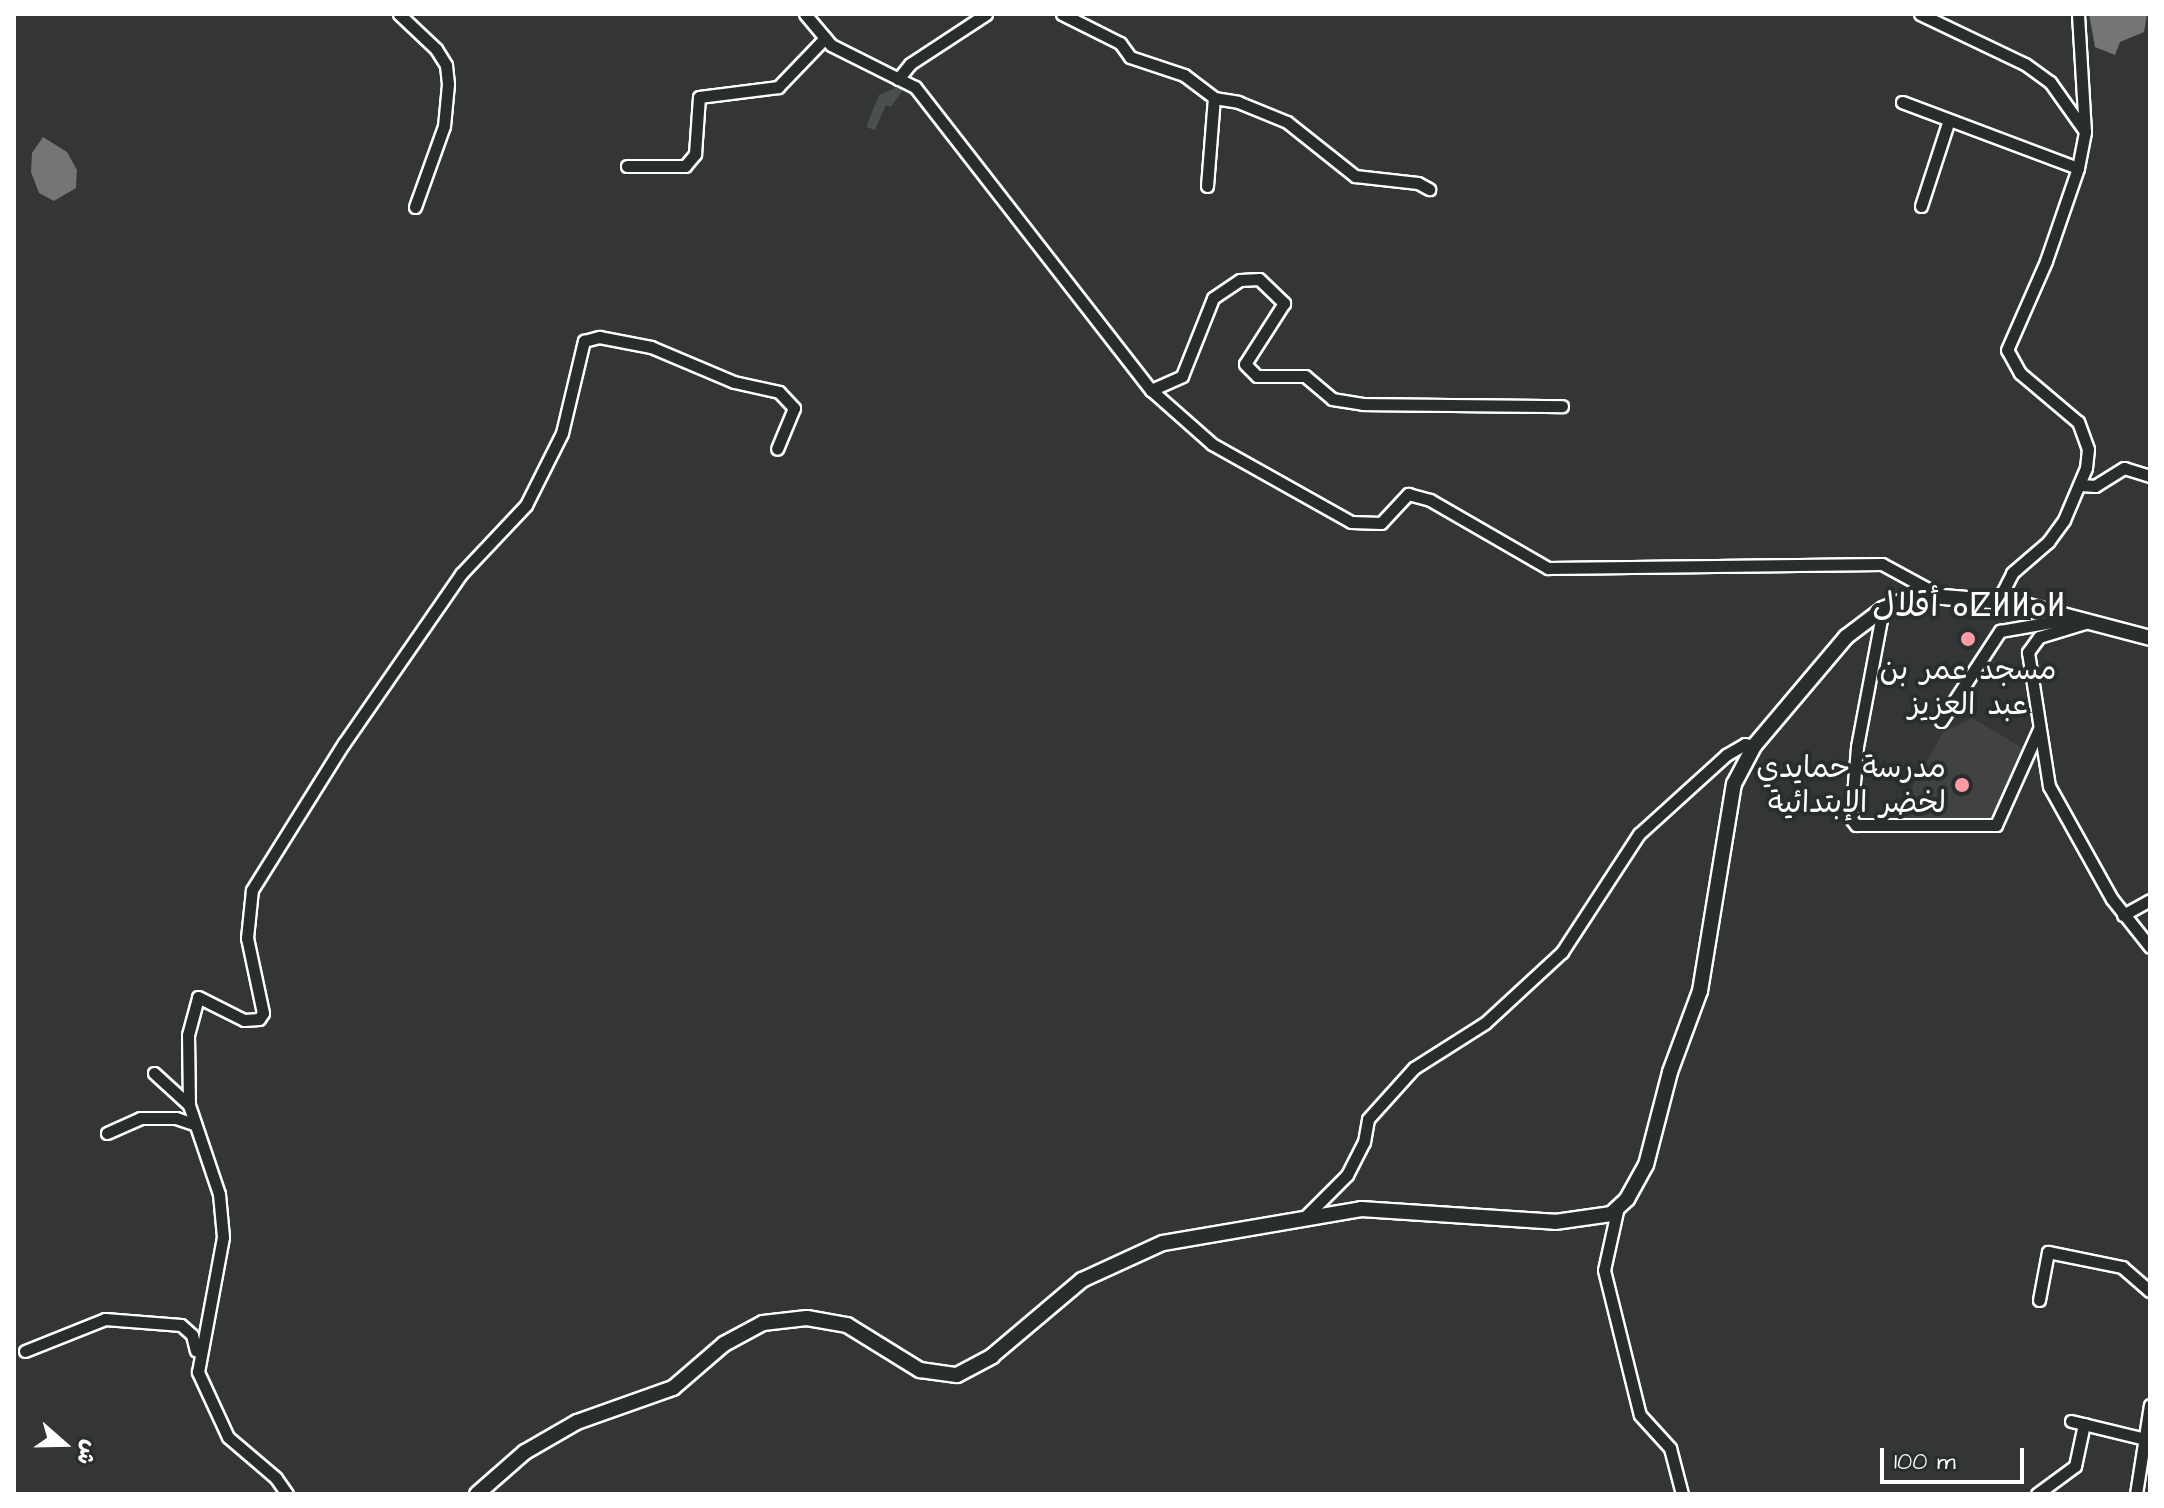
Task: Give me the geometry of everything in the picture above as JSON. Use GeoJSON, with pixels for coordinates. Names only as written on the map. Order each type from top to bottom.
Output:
{"type":"FeatureCollection","features":[{"type":"Feature","properties":{"kind":"main road"},"geometry":{"type":"LineString","coordinates":[[477,1494],[525,1452],[577,1422],[673,1388],[724,1344],[763,1323],[807,1318],[847,1325],[920,1370],[957,1375],[992,1356],[1082,1280],[1124,1258],[1163,1243],[1361,1209],[1572,1222],[1617,1211],[1646,1165],[1670,1072],[1700,991],[1728,805],[1754,746],[1846,637],[1883,609],[1918,595],[1998,601],[2150,638]]}},
{"type":"Feature","properties":{"kind":"street"},"geometry":{"type":"LineString","coordinates":[[399,14],[436,49],[446,65],[448,84],[444,126],[415,207]]}},
{"type":"Feature","properties":{"kind":"street"},"geometry":{"type":"LineString","coordinates":[[805,14],[825,38],[915,87],[1151,390],[1212,444],[1351,522],[1381,523],[1408,494],[1430,500],[1548,568],[1882,564],[1941,596]]}},
{"type":"Feature","properties":{"kind":"street"},"geometry":{"type":"LineString","coordinates":[[898,79],[910,64],[986,14]]}},
{"type":"Feature","properties":{"kind":"street"},"geometry":{"type":"LineString","coordinates":[[1062,14],[1120,43],[1130,57],[1184,75],[1214,98],[1238,102],[1287,122],[1355,176],[1418,183],[1429,189]]}},
{"type":"Feature","properties":{"kind":"street"},"geometry":{"type":"LineString","coordinates":[[1920,14],[2025,64],[2050,82],[2085,132]]}},
{"type":"Feature","properties":{"kind":"street"},"geometry":{"type":"LineString","coordinates":[[1998,601],[2012,573],[2048,542],[2081,485],[2086,468],[2085,434],[2009,361],[2007,350],[2046,261],[2078,168],[2085,132],[2078,14]]}},
{"type":"Feature","properties":{"kind":"street"},"geometry":{"type":"LineString","coordinates":[[627,166],[685,166],[695,154],[699,97],[778,87],[825,38]]}},
{"type":"Feature","properties":{"kind":"street"},"geometry":{"type":"LineString","coordinates":[[1207,186],[1214,98]]}},
{"type":"Feature","properties":{"kind":"street"},"geometry":{"type":"LineString","coordinates":[[1902,102],[1948,123],[2078,168]]}},
{"type":"Feature","properties":{"kind":"street"},"geometry":{"type":"LineString","coordinates":[[1921,206],[1948,123]]}},
{"type":"Feature","properties":{"kind":"street"},"geometry":{"type":"LineString","coordinates":[[1151,390],[1182,376],[1213,298],[1240,280],[1259,279],[1284,303],[1245,364],[1257,376],[1305,376],[1332,399],[1363,404],[1562,406]]}},
{"type":"Feature","properties":{"kind":"street"},"geometry":{"type":"LineString","coordinates":[[198,1363],[223,1237],[219,1194],[189,1105],[188,1035],[198,997],[244,1020],[259,1019],[263,1013],[247,938],[252,890],[344,743],[461,574],[526,505],[562,433],[579,381],[584,341],[599,337],[651,347],[734,382],[779,392],[794,408],[777,449]]}},
{"type":"Feature","properties":{"kind":"street"},"geometry":{"type":"LineString","coordinates":[[2081,485],[2095,486],[2124,468],[2150,476]]}},
{"type":"Feature","properties":{"kind":"street"},"geometry":{"type":"LineString","coordinates":[[1883,609],[1857,747],[1851,819],[1856,825],[1996,825],[2039,729]]}},
{"type":"Feature","properties":{"kind":"street"},"geometry":{"type":"LineString","coordinates":[[1941,721],[2000,631],[2069,619]]}},
{"type":"Feature","properties":{"kind":"street"},"geometry":{"type":"LineString","coordinates":[[2085,623],[2039,637],[2028,652],[2053,802],[2123,915],[2150,947]]}},
{"type":"Feature","properties":{"kind":"street"},"geometry":{"type":"LineString","coordinates":[[1303,1219],[1347,1175],[1364,1142],[1368,1119],[1414,1068],[1485,1023],[1562,952],[1639,834],[1726,755],[1745,744],[1754,746]]}},
{"type":"Feature","properties":{"kind":"street"},"geometry":{"type":"LineString","coordinates":[[2123,915],[2150,900]]}},
{"type":"Feature","properties":{"kind":"street"},"geometry":{"type":"LineString","coordinates":[[154,1073],[189,1105]]}},
{"type":"Feature","properties":{"kind":"street"},"geometry":{"type":"LineString","coordinates":[[107,1133],[140,1118],[176,1118],[193,1124]]}},
{"type":"Feature","properties":{"kind":"street"},"geometry":{"type":"LineString","coordinates":[[1617,1211],[1604,1270],[1640,1415],[1670,1448],[1682,1494]]}},
{"type":"Feature","properties":{"kind":"street"},"geometry":{"type":"LineString","coordinates":[[2039,1300],[2048,1252],[2122,1267],[2150,1291]]}},
{"type":"Feature","properties":{"kind":"street"},"geometry":{"type":"LineString","coordinates":[[25,1351],[105,1319],[181,1325],[192,1335],[198,1363],[228,1437],[276,1478],[287,1494]]}},
{"type":"Feature","properties":{"kind":"street"},"geometry":{"type":"LineString","coordinates":[[2136,1494],[2150,1405]]}},
{"type":"Feature","properties":{"kind":"street"},"geometry":{"type":"LineString","coordinates":[[2037,1494],[2075,1466],[2078,1422],[2147,1439]]}},
{"type":"Feature","properties":{"kind":"shaded area"},"geometry":{"type":"Polygon","coordinates":[[[2089,14],[2147,14],[2144,32],[2120,42],[2115,55],[2095,47],[2089,14]]]}},
{"type":"Feature","properties":{"kind":"shaded area"},"geometry":{"type":"Polygon","coordinates":[[[898,87],[903,90],[891,107],[886,105],[875,130],[866,127],[879,95],[898,87]]]}},
{"type":"Feature","properties":{"kind":"shaded area"},"geometry":{"type":"Polygon","coordinates":[[[43,137],[67,152],[77,170],[76,188],[54,201],[39,193],[31,172],[32,153],[43,137]]]}},
{"type":"Feature","properties":{"kind":"shaded area","name":"مدرسة حمايدي لخضر الإبتدائية"},"geometry":{"type":"Polygon","coordinates":[[[1972,718],[2026,750],[1996,819],[1894,820],[1943,732],[1972,718]]]}},
{"type":"Feature","properties":{"kind":"place","name":"مسجد عمر بن عبد العزيز"},"geometry":{"type":"Point","coordinates":[1968,639]}},
{"type":"Feature","properties":{"kind":"place","name":"مدرسة حمايدي لخضر الإبتدائية"},"geometry":{"type":"Point","coordinates":[1962,785]}},
{"type":"Feature","properties":{"kind":"district","name":"أقلال ⴰⵇⵍⵍⴰⵍ"},"geometry":{"type":"Point","coordinates":[1969,607]}}]}
